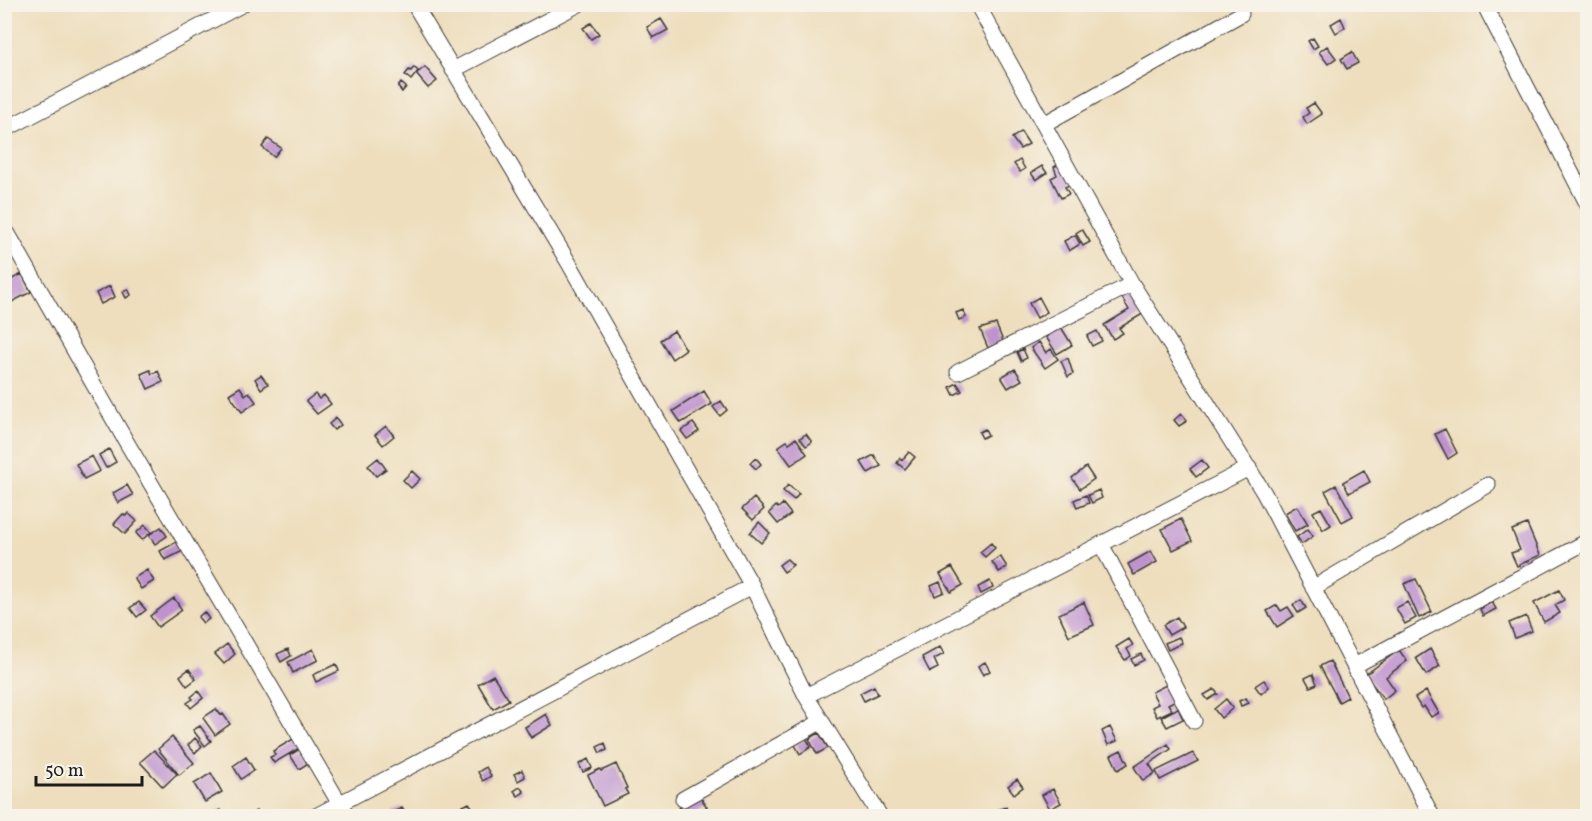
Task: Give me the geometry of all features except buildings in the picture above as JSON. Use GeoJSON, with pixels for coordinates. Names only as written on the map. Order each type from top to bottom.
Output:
{"type":"FeatureCollection","features":[{"type":"Feature","properties":{"kind":"street"},"geometry":{"type":"LineString","coordinates":[[4,130],[243,4]]}},
{"type":"Feature","properties":{"kind":"street"},"geometry":{"type":"LineString","coordinates":[[414,4],[570,265],[752,586],[806,696],[880,816]]}},
{"type":"Feature","properties":{"kind":"street"},"geometry":{"type":"LineString","coordinates":[[453,70],[579,4]]}},
{"type":"Feature","properties":{"kind":"street"},"geometry":{"type":"LineString","coordinates":[[977,4],[1132,284],[1264,493],[1432,816]]}},
{"type":"Feature","properties":{"kind":"street"},"geometry":{"type":"LineString","coordinates":[[1484,4],[1581,178],[1587,205]]}},
{"type":"Feature","properties":{"kind":"street"},"geometry":{"type":"LineString","coordinates":[[1044,124],[1241,14]]}},
{"type":"Feature","properties":{"kind":"street"},"geometry":{"type":"LineString","coordinates":[[4,227],[127,443],[344,810]]}},
{"type":"Feature","properties":{"kind":"street"},"geometry":{"type":"LineString","coordinates":[[958,372],[1132,284]]}},
{"type":"Feature","properties":{"kind":"street"},"geometry":{"type":"LineString","coordinates":[[806,696],[1249,468]]}},
{"type":"Feature","properties":{"kind":"street"},"geometry":{"type":"LineString","coordinates":[[1313,588],[1488,485]]}},
{"type":"Feature","properties":{"kind":"street"},"geometry":{"type":"LineString","coordinates":[[1354,666],[1587,541]]}},
{"type":"Feature","properties":{"kind":"street"},"geometry":{"type":"LineString","coordinates":[[1101,544],[1194,721]]}},
{"type":"Feature","properties":{"kind":"street"},"geometry":{"type":"LineString","coordinates":[[316,816],[344,810],[752,586]]}},
{"type":"Feature","properties":{"kind":"street"},"geometry":{"type":"LineString","coordinates":[[683,799],[822,721]]}}]}
